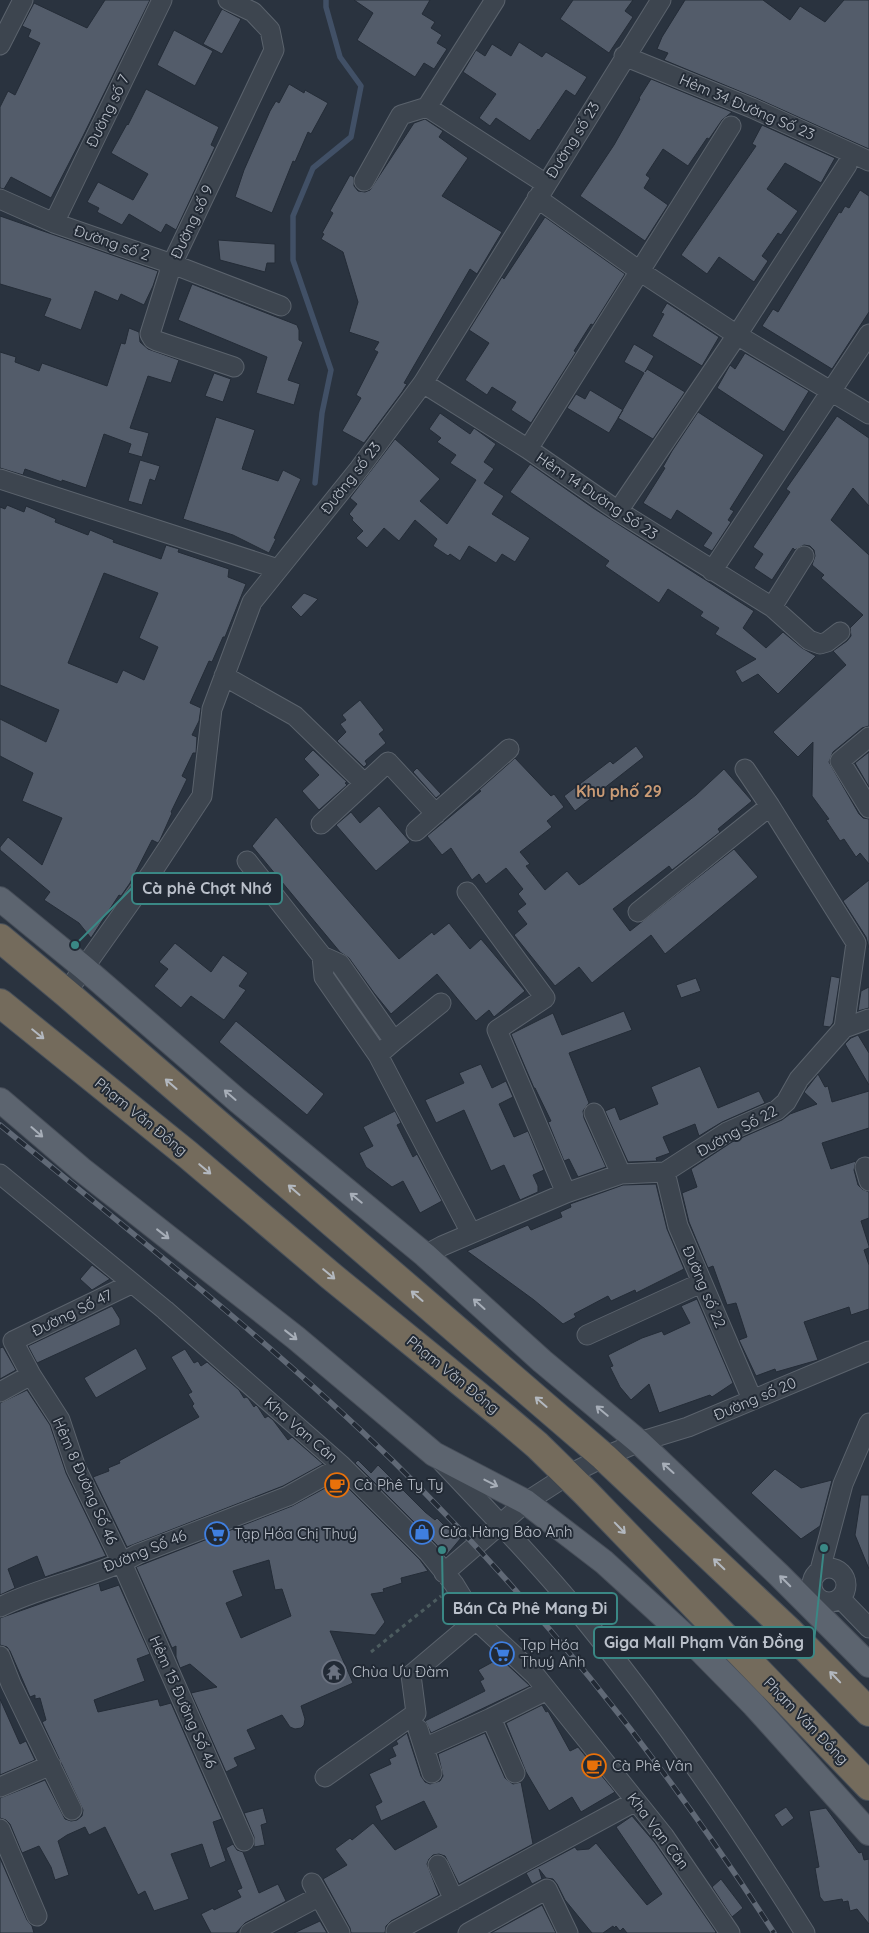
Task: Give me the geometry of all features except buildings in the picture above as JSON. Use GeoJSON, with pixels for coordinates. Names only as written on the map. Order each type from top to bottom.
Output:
{"type":"FeatureCollection","features":[{"type":"Feature","properties":{"kind":"highway"},"geometry":{"type":"LineString","coordinates":[[0,938],[604,1457],[790,1632],[869,1712]]}},
{"type":"Feature","properties":{"kind":"highway","name":"Phạm Văn Đồng"},"geometry":{"type":"LineString","coordinates":[[0,1003],[187,1154],[330,1276],[504,1417],[568,1475],[869,1786]]}},
{"type":"Feature","properties":{"kind":"main road"},"geometry":{"type":"LineString","coordinates":[[0,899],[83,967],[238,1101],[425,1256],[542,1361],[639,1442],[816,1603],[869,1665]]}},
{"type":"Feature","properties":{"kind":"main road","name":"Phạm Văn Đồng"},"geometry":{"type":"LineString","coordinates":[[0,1100],[81,1169],[296,1338],[434,1454],[526,1502],[604,1562],[694,1644],[760,1712],[869,1833]]}},
{"type":"Feature","properties":{"kind":"main road"},"geometry":{"type":"LineString","coordinates":[[790,1632],[816,1603]]}},
{"type":"Feature","properties":{"kind":"street"},"geometry":{"type":"LineString","coordinates":[[0,45],[6,21],[23,0]]}},
{"type":"Feature","properties":{"kind":"street","name":"Đường số 7"},"geometry":{"type":"LineString","coordinates":[[54,223],[162,0]]}},
{"type":"Feature","properties":{"kind":"street","name":"Đường số 9"},"geometry":{"type":"LineString","coordinates":[[228,0],[253,12],[270,30],[274,50],[172,264],[150,334],[152,338],[234,367]]}},
{"type":"Feature","properties":{"kind":"street","name":"Đường số 23"},"geometry":{"type":"LineString","coordinates":[[66,993],[152,872],[202,796],[212,708],[252,602],[359,469],[424,382],[624,56],[661,0]]}},
{"type":"Feature","properties":{"kind":"street"},"geometry":{"type":"LineString","coordinates":[[364,181],[402,115],[427,106],[490,2]]}},
{"type":"Feature","properties":{"kind":"street","name":"Hẻm 34 Đường Số 23"},"geometry":{"type":"LineString","coordinates":[[624,56],[752,108],[869,161]]}},
{"type":"Feature","properties":{"kind":"street"},"geometry":{"type":"LineString","coordinates":[[427,106],[542,191],[641,272],[737,335],[869,414]]}},
{"type":"Feature","properties":{"kind":"street"},"geometry":{"type":"LineString","coordinates":[[528,449],[731,126]]}},
{"type":"Feature","properties":{"kind":"street"},"geometry":{"type":"LineString","coordinates":[[618,512],[737,335],[847,165]]}},
{"type":"Feature","properties":{"kind":"street","name":"Đường số 2"},"geometry":{"type":"LineString","coordinates":[[0,199],[54,223],[172,264],[281,306]]}},
{"type":"Feature","properties":{"kind":"street"},"geometry":{"type":"LineString","coordinates":[[712,571],[869,334]]}},
{"type":"Feature","properties":{"kind":"street","name":"Hẻm 14 Đường Số 23"},"geometry":{"type":"LineString","coordinates":[[424,382],[528,449],[618,512],[772,607],[810,640],[820,644],[827,642],[840,632]]}},
{"type":"Feature","properties":{"kind":"street"},"geometry":{"type":"LineString","coordinates":[[0,479],[278,569]]}},
{"type":"Feature","properties":{"kind":"street"},"geometry":{"type":"LineString","coordinates":[[772,607],[804,556]]}},
{"type":"Feature","properties":{"kind":"street"},"geometry":{"type":"LineString","coordinates":[[224,676],[295,716],[364,783]]}},
{"type":"Feature","properties":{"kind":"street"},"geometry":{"type":"LineString","coordinates":[[863,742],[840,761],[869,808]]}},
{"type":"Feature","properties":{"kind":"street"},"geometry":{"type":"LineString","coordinates":[[416,831],[509,749]]}},
{"type":"Feature","properties":{"kind":"street"},"geometry":{"type":"LineString","coordinates":[[321,824],[388,762],[436,814]]}},
{"type":"Feature","properties":{"kind":"street"},"geometry":{"type":"LineString","coordinates":[[744,769],[770,806],[856,943],[844,1028],[869,1019]]}},
{"type":"Feature","properties":{"kind":"street"},"geometry":{"type":"LineString","coordinates":[[638,912],[770,806]]}},
{"type":"Feature","properties":{"kind":"street"},"geometry":{"type":"LineString","coordinates":[[247,861],[322,956],[340,964],[394,1041]]}},
{"type":"Feature","properties":{"kind":"street"},"geometry":{"type":"LineString","coordinates":[[467,892],[545,998],[496,1030],[566,1193]]}},
{"type":"Feature","properties":{"kind":"street"},"geometry":{"type":"LineString","coordinates":[[322,956],[324,976],[378,1055],[471,1233]]}},
{"type":"Feature","properties":{"kind":"street"},"geometry":{"type":"LineString","coordinates":[[378,1055],[441,1003]]}},
{"type":"Feature","properties":{"kind":"street","name":"Đường Số 22"},"geometry":{"type":"LineString","coordinates":[[665,1172],[727,1132],[777,1110],[786,1102],[799,1079],[844,1028]]}},
{"type":"Feature","properties":{"kind":"street"},"geometry":{"type":"LineString","coordinates":[[594,1113],[620,1174]]}},
{"type":"Feature","properties":{"kind":"street"},"geometry":{"type":"LineString","coordinates":[[425,1256],[471,1233],[566,1193],[620,1174],[665,1172]]}},
{"type":"Feature","properties":{"kind":"street","name":"Đường số 22"},"geometry":{"type":"LineString","coordinates":[[665,1172],[678,1226],[752,1399]]}},
{"type":"Feature","properties":{"kind":"street","name":"Kha Vạn Cân"},"geometry":{"type":"LineString","coordinates":[[4,1184],[165,1310],[342,1466],[428,1552],[449,1578],[476,1620],[536,1675],[664,1836],[730,1933]]}},
{"type":"Feature","properties":{"kind":"street"},"geometry":{"type":"LineString","coordinates":[[587,1335],[701,1282]]}},
{"type":"Feature","properties":{"kind":"street","name":"Đường Số 47"},"geometry":{"type":"LineString","coordinates":[[12,1341],[131,1284]]}},
{"type":"Feature","properties":{"kind":"street","name":"Hẻm 8 Đường Số 46"},"geometry":{"type":"LineString","coordinates":[[12,1341],[30,1375],[60,1420],[76,1468],[122,1563]]}},
{"type":"Feature","properties":{"kind":"street","name":"Đường số 20"},"geometry":{"type":"LineString","coordinates":[[500,1524],[526,1502],[568,1475],[604,1457],[639,1442],[688,1427],[869,1351]]}},
{"type":"Feature","properties":{"kind":"street"},"geometry":{"type":"LineString","coordinates":[[0,1392],[30,1375]]}},
{"type":"Feature","properties":{"kind":"street"},"geometry":{"type":"LineString","coordinates":[[820,1570],[831,1567],[842,1573],[846,1589],[840,1598],[830,1602],[816,1603],[816,1595],[812,1585],[820,1570],[843,1484],[869,1423]]}},
{"type":"Feature","properties":{"kind":"street"},"geometry":{"type":"LineString","coordinates":[[434,1454],[574,1607],[677,1739],[805,1933]]}},
{"type":"Feature","properties":{"kind":"street","name":"Đường Số 46"},"geometry":{"type":"LineString","coordinates":[[0,1607],[78,1577],[122,1563],[138,1554],[288,1496],[342,1466]]}},
{"type":"Feature","properties":{"kind":"street"},"geometry":{"type":"LineString","coordinates":[[449,1578],[500,1524]]}},
{"type":"Feature","properties":{"kind":"street","name":"Hẻm 15 Đường Số 46"},"geometry":{"type":"LineString","coordinates":[[122,1563],[244,1842]]}},
{"type":"Feature","properties":{"kind":"street"},"geometry":{"type":"LineString","coordinates":[[840,1598],[869,1628]]}},
{"type":"Feature","properties":{"kind":"street"},"geometry":{"type":"LineString","coordinates":[[325,1777],[416,1713],[411,1675],[476,1620]]}},
{"type":"Feature","properties":{"kind":"street"},"geometry":{"type":"LineString","coordinates":[[2,1665],[72,1810]]}},
{"type":"Feature","properties":{"kind":"street"},"geometry":{"type":"LineString","coordinates":[[424,1748],[547,1690]]}},
{"type":"Feature","properties":{"kind":"street"},"geometry":{"type":"LineString","coordinates":[[491,1718],[515,1773]]}},
{"type":"Feature","properties":{"kind":"street"},"geometry":{"type":"LineString","coordinates":[[418,1729],[432,1773]]}},
{"type":"Feature","properties":{"kind":"street"},"geometry":{"type":"LineString","coordinates":[[0,1787],[51,1765]]}},
{"type":"Feature","properties":{"kind":"street"},"geometry":{"type":"LineString","coordinates":[[396,1931],[636,1801]]}},
{"type":"Feature","properties":{"kind":"street"},"geometry":{"type":"LineString","coordinates":[[0,1829],[37,1916]]}},
{"type":"Feature","properties":{"kind":"street"},"geometry":{"type":"LineString","coordinates":[[438,1865],[454,1900]]}},
{"type":"Feature","properties":{"kind":"street"},"geometry":{"type":"LineString","coordinates":[[468,1933],[547,1889],[568,1933]]}},
{"type":"Feature","properties":{"kind":"street"},"geometry":{"type":"LineString","coordinates":[[250,1933],[315,1890],[340,1933]]}},
{"type":"Feature","properties":{"kind":"path"},"geometry":{"type":"LineString","coordinates":[[371,1652],[449,1578]]}},
{"type":"Feature","properties":{"kind":"waterway"},"geometry":{"type":"LineString","coordinates":[[315,483],[322,413],[331,370],[293,260],[293,216],[313,168],[351,137],[361,86],[340,57],[326,7],[326,0]]}},
{"type":"Feature","properties":{"kind":"railway"},"geometry":{"type":"LineString","coordinates":[[0,1125],[251,1332],[348,1418],[448,1517],[500,1572],[598,1688],[689,1808],[774,1933]]}},
{"type":"Feature","properties":{"kind":"place","name":"Cà phê Chợt Nhớ"},"geometry":{"type":"Point","coordinates":[75,945]}},
{"type":"Feature","properties":{"kind":"place","name":"Cà Phê Ty Ty"},"geometry":{"type":"Point","coordinates":[337,1485]}},
{"type":"Feature","properties":{"kind":"place","name":"Cửa Hàng Bảo Anh"},"geometry":{"type":"Point","coordinates":[422,1532]}},
{"type":"Feature","properties":{"kind":"place","name":"Tạp Hóa Chị Thuý"},"geometry":{"type":"Point","coordinates":[217,1534]}},
{"type":"Feature","properties":{"kind":"place","name":"Giga Mall Phạm Văn Đồng"},"geometry":{"type":"Point","coordinates":[824,1548]}},
{"type":"Feature","properties":{"kind":"place","name":"Bán Cà Phê Mang Đi"},"geometry":{"type":"Point","coordinates":[442,1550]}},
{"type":"Feature","properties":{"kind":"place","name":"Tạp Hóa Thuý Anh"},"geometry":{"type":"Point","coordinates":[502,1654]}},
{"type":"Feature","properties":{"kind":"place","name":"Chùa Ưu Đàm"},"geometry":{"type":"Point","coordinates":[334,1672]}},
{"type":"Feature","properties":{"kind":"place","name":"Cà Phê Vân"},"geometry":{"type":"Point","coordinates":[594,1766]}},
{"type":"Feature","properties":{"kind":"district","name":"Khu phố 29"},"geometry":{"type":"Point","coordinates":[619,791]}}]}
